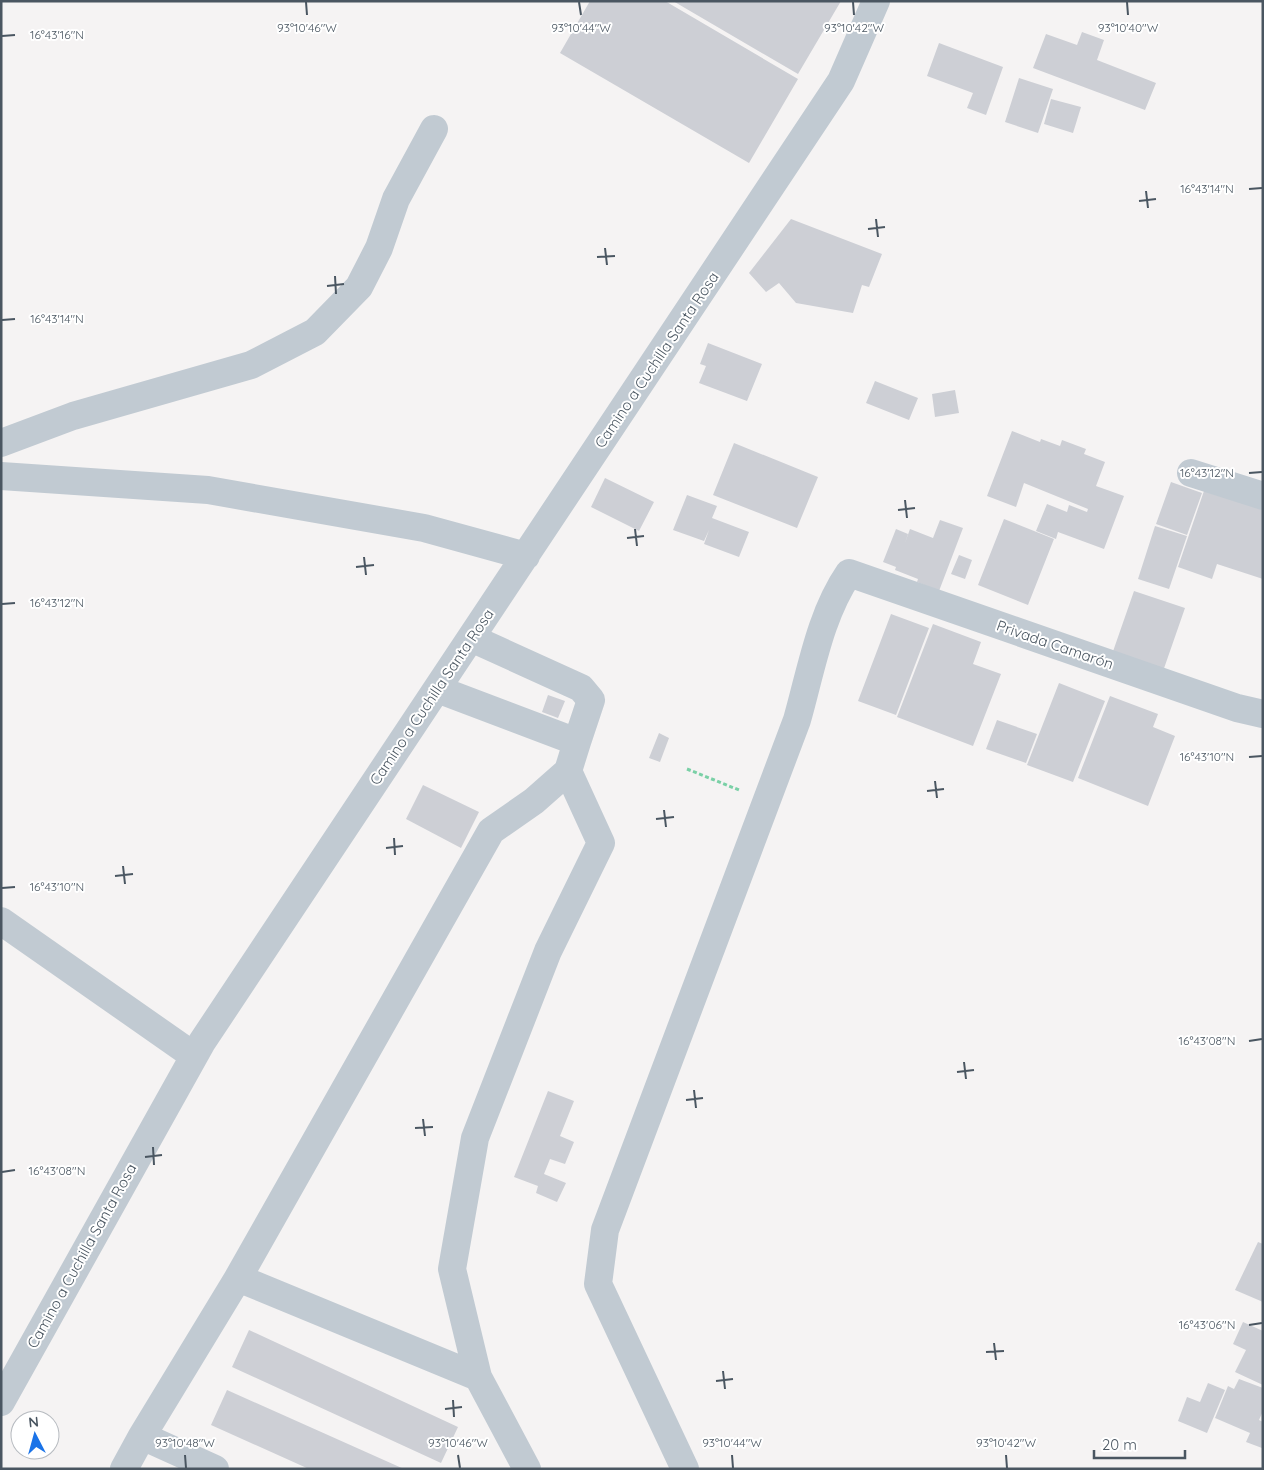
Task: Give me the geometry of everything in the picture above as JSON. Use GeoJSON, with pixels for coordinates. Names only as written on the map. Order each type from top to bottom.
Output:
{"type":"FeatureCollection","features":[{"type":"Feature","properties":{"kind":"street","name":"Camino a Cuchilla Santa Rosa"},"geometry":{"type":"LineString","coordinates":[[1,1402],[194,1056],[841,81],[876,1]]}},
{"type":"Feature","properties":{"kind":"street"},"geometry":{"type":"LineString","coordinates":[[1,443],[73,416],[251,365],[315,332],[359,287],[379,248],[396,199],[434,129]]}},
{"type":"Feature","properties":{"kind":"street"},"geometry":{"type":"LineString","coordinates":[[1191,473],[1263,496]]}},
{"type":"Feature","properties":{"kind":"street"},"geometry":{"type":"LineString","coordinates":[[1,476],[208,490],[424,528],[526,556]]}},
{"type":"Feature","properties":{"kind":"street","name":"Privada Camarón"},"geometry":{"type":"LineString","coordinates":[[765,800],[797,720],[820,639],[838,589],[849,573],[1237,708],[1263,714]]}},
{"type":"Feature","properties":{"kind":"street"},"geometry":{"type":"LineString","coordinates":[[124,1469],[238,1278],[491,831],[534,801],[568,771],[591,700],[582,688],[471,638]]}},
{"type":"Feature","properties":{"kind":"street"},"geometry":{"type":"LineString","coordinates":[[437,688],[577,742]]}},
{"type":"Feature","properties":{"kind":"street"},"geometry":{"type":"LineString","coordinates":[[527,1469],[478,1377],[452,1269],[475,1138],[548,951],[601,842],[568,771]]}},
{"type":"Feature","properties":{"kind":"street"},"geometry":{"type":"LineString","coordinates":[[685,1469],[598,1284],[605,1230],[765,800]]}},
{"type":"Feature","properties":{"kind":"street"},"geometry":{"type":"LineString","coordinates":[[1,920],[194,1056]]}},
{"type":"Feature","properties":{"kind":"street"},"geometry":{"type":"LineString","coordinates":[[238,1278],[478,1377]]}},
{"type":"Feature","properties":{"kind":"street"},"geometry":{"type":"LineString","coordinates":[[142,1436],[215,1469]]}},
{"type":"Feature","properties":{"kind":"path"},"geometry":{"type":"LineString","coordinates":[[686,769],[765,800]]}},
{"type":"Feature","properties":{"kind":"building"},"geometry":{"type":"Polygon","coordinates":[[[590,1],[665,1],[798,79],[749,163],[560,53],[590,1]]]}},
{"type":"Feature","properties":{"kind":"building"},"geometry":{"type":"Polygon","coordinates":[[[673,1],[841,1],[798,74],[673,1]]]}},
{"type":"Feature","properties":{"kind":"building"},"geometry":{"type":"Polygon","coordinates":[[[1082,32],[1104,40],[1097,60],[1156,83],[1145,110],[1033,68],[1046,34],[1077,45],[1082,32]]]}},
{"type":"Feature","properties":{"kind":"building"},"geometry":{"type":"Polygon","coordinates":[[[939,43],[1003,67],[986,115],[967,108],[973,93],[927,76],[939,43]]]}},
{"type":"Feature","properties":{"kind":"building"},"geometry":{"type":"Polygon","coordinates":[[[1019,78],[1053,89],[1038,133],[1005,122],[1019,78]]]}},
{"type":"Feature","properties":{"kind":"building"},"geometry":{"type":"Polygon","coordinates":[[[1051,99],[1081,107],[1073,133],[1044,124],[1051,99]]]}},
{"type":"Feature","properties":{"kind":"building"},"geometry":{"type":"Polygon","coordinates":[[[791,219],[882,254],[869,287],[862,285],[853,313],[796,303],[779,283],[766,292],[749,273],[791,219]]]}},
{"type":"Feature","properties":{"kind":"building"},"geometry":{"type":"Polygon","coordinates":[[[708,343],[762,364],[747,401],[699,383],[706,366],[700,364],[708,343]]]}},
{"type":"Feature","properties":{"kind":"building"},"geometry":{"type":"Polygon","coordinates":[[[875,381],[918,398],[909,420],[866,403],[875,381]]]}},
{"type":"Feature","properties":{"kind":"building"},"geometry":{"type":"Polygon","coordinates":[[[955,390],[959,413],[935,417],[932,394],[955,390]]]}},
{"type":"Feature","properties":{"kind":"building"},"geometry":{"type":"Polygon","coordinates":[[[1012,431],[1040,442],[1041,439],[1060,446],[1062,440],[1086,449],[1084,454],[1105,462],[1096,486],[1124,496],[1104,549],[1058,532],[1056,539],[1036,531],[1047,504],[1067,512],[1069,505],[1087,512],[1088,509],[1024,483],[1016,507],[987,496],[1012,431]]]}},
{"type":"Feature","properties":{"kind":"building"},"geometry":{"type":"Polygon","coordinates":[[[734,443],[818,477],[797,528],[713,495],[734,443]]]}},
{"type":"Feature","properties":{"kind":"building"},"geometry":{"type":"Polygon","coordinates":[[[605,478],[654,502],[639,531],[591,507],[605,478]]]}},
{"type":"Feature","properties":{"kind":"building"},"geometry":{"type":"Polygon","coordinates":[[[1171,482],[1202,493],[1187,535],[1156,524],[1171,482]]]}},
{"type":"Feature","properties":{"kind":"building"},"geometry":{"type":"Polygon","coordinates":[[[1205,488],[1263,506],[1263,579],[1217,564],[1212,579],[1178,567],[1205,488]]]}},
{"type":"Feature","properties":{"kind":"building"},"geometry":{"type":"Polygon","coordinates":[[[687,495],[717,506],[712,518],[749,532],[739,557],[704,544],[709,530],[704,541],[673,530],[687,495]]]}},
{"type":"Feature","properties":{"kind":"building"},"geometry":{"type":"Polygon","coordinates":[[[1004,519],[1054,539],[1028,605],[978,585],[1004,519]]]}},
{"type":"Feature","properties":{"kind":"building"},"geometry":{"type":"Polygon","coordinates":[[[940,520],[963,528],[939,591],[917,582],[918,579],[895,570],[896,567],[883,562],[896,529],[908,534],[905,543],[910,529],[933,538],[940,520]]]}},
{"type":"Feature","properties":{"kind":"building"},"geometry":{"type":"Polygon","coordinates":[[[1155,526],[1187,536],[1169,589],[1138,579],[1155,526]]]}},
{"type":"Feature","properties":{"kind":"building"},"geometry":{"type":"Polygon","coordinates":[[[959,555],[972,560],[965,579],[951,574],[959,555]]]}},
{"type":"Feature","properties":{"kind":"building"},"geometry":{"type":"Polygon","coordinates":[[[1134,591],[1185,608],[1161,677],[1110,660],[1134,591]]]}},
{"type":"Feature","properties":{"kind":"building"},"geometry":{"type":"Polygon","coordinates":[[[891,614],[929,628],[896,715],[858,701],[891,614]]]}},
{"type":"Feature","properties":{"kind":"building"},"geometry":{"type":"Polygon","coordinates":[[[933,624],[981,642],[973,664],[1001,674],[973,746],[897,717],[933,624]]]}},
{"type":"Feature","properties":{"kind":"building"},"geometry":{"type":"Polygon","coordinates":[[[1059,683],[1105,701],[1073,782],[1027,765],[1059,683]]]}},
{"type":"Feature","properties":{"kind":"building"},"geometry":{"type":"Polygon","coordinates":[[[548,695],[565,701],[558,718],[542,712],[548,695]]]}},
{"type":"Feature","properties":{"kind":"building"},"geometry":{"type":"Polygon","coordinates":[[[1110,696],[1158,714],[1153,727],[1175,736],[1148,806],[1078,778],[1110,696]]]}},
{"type":"Feature","properties":{"kind":"building"},"geometry":{"type":"Polygon","coordinates":[[[997,720],[1037,734],[1026,763],[986,749],[997,720]]]}},
{"type":"Feature","properties":{"kind":"building"},"geometry":{"type":"Polygon","coordinates":[[[659,733],[669,738],[660,762],[649,758],[659,733]]]}},
{"type":"Feature","properties":{"kind":"building"},"geometry":{"type":"Polygon","coordinates":[[[423,785],[479,812],[461,848],[406,819],[423,785]]]}},
{"type":"Feature","properties":{"kind":"building"},"geometry":{"type":"Polygon","coordinates":[[[548,1091],[574,1101],[560,1136],[574,1142],[565,1164],[550,1159],[544,1174],[566,1183],[557,1202],[536,1193],[538,1186],[514,1177],[548,1091]]]}},
{"type":"Feature","properties":{"kind":"building"},"geometry":{"type":"Polygon","coordinates":[[[1258,1242],[1263,1244],[1263,1302],[1235,1290],[1258,1242]]]}},
{"type":"Feature","properties":{"kind":"building"},"geometry":{"type":"Polygon","coordinates":[[[1243,1322],[1263,1331],[1263,1385],[1235,1372],[1246,1350],[1233,1344],[1243,1322]]]}},
{"type":"Feature","properties":{"kind":"building"},"geometry":{"type":"Polygon","coordinates":[[[249,1330],[458,1427],[441,1463],[232,1367],[249,1330]]]}},
{"type":"Feature","properties":{"kind":"building"},"geometry":{"type":"Polygon","coordinates":[[[1239,1379],[1263,1388],[1263,1411],[1259,1420],[1263,1422],[1262,1448],[1246,1442],[1250,1433],[1215,1418],[1228,1386],[1234,1389],[1239,1379]]]}},
{"type":"Feature","properties":{"kind":"building"},"geometry":{"type":"Polygon","coordinates":[[[1208,1383],[1225,1390],[1207,1433],[1178,1421],[1187,1397],[1200,1402],[1208,1383]]]}},
{"type":"Feature","properties":{"kind":"building"},"geometry":{"type":"Polygon","coordinates":[[[227,1390],[404,1469],[309,1469],[211,1425],[227,1390]]]}}]}
